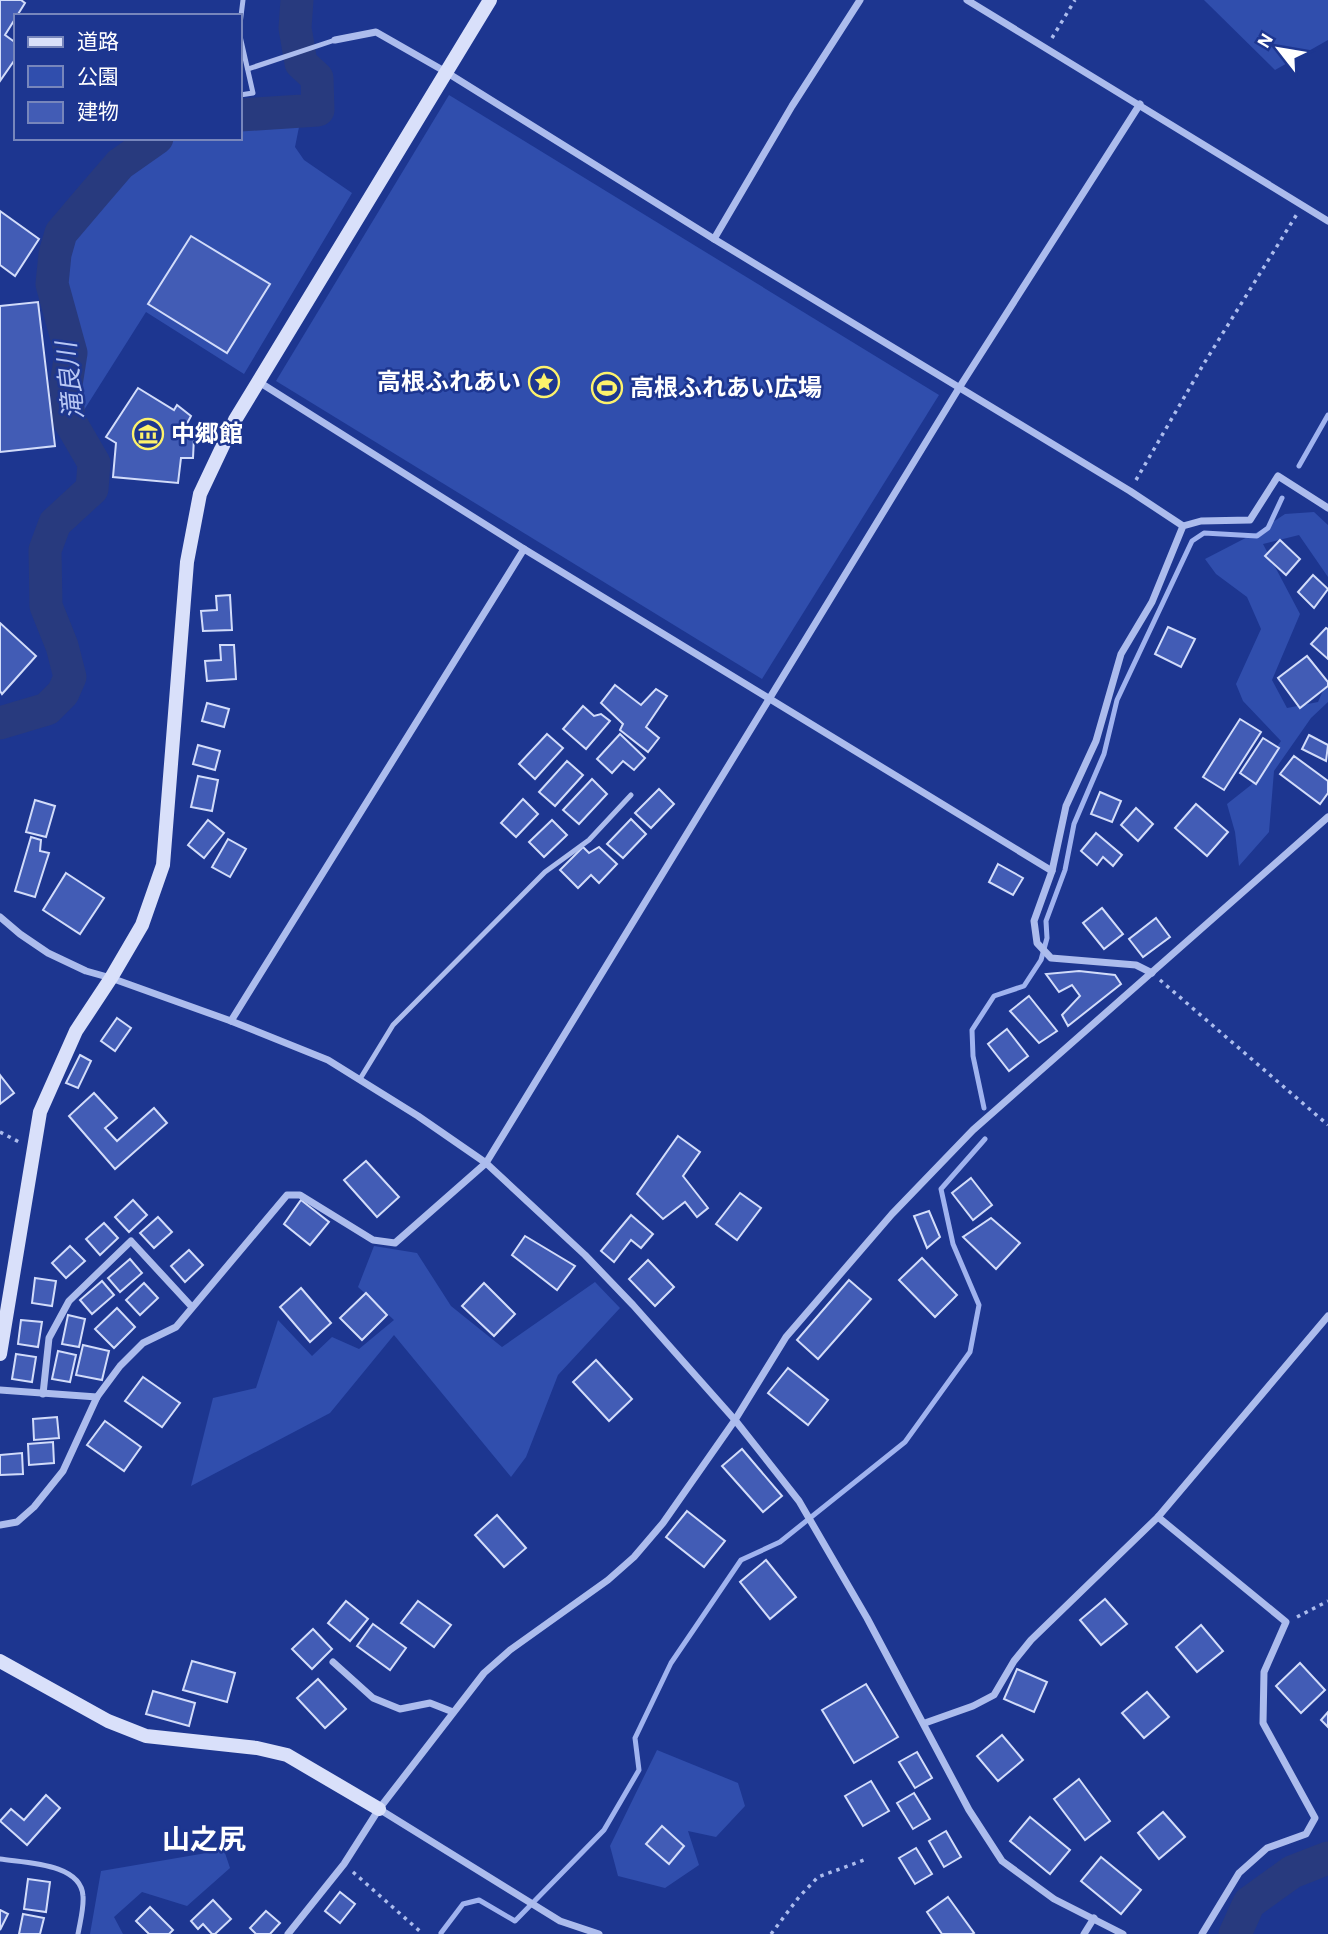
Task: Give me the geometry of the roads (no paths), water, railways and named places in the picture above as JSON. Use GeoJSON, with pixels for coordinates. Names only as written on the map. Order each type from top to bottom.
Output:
{"type":"FeatureCollection","features":[{"type":"Feature","properties":{"kind":"street"},"geometry":{"type":"LineString","coordinates":[[0,1354],[40,1112],[76,1031],[142,925],[163,865],[187,562],[200,494],[235,420],[490,0]]}},
{"type":"Feature","properties":{"kind":"street"},"geometry":{"type":"LineString","coordinates":[[714,239],[792,106],[860,0]]}},
{"type":"Feature","properties":{"kind":"street"},"geometry":{"type":"LineString","coordinates":[[967,0],[1328,222]]}},
{"type":"Feature","properties":{"kind":"street"},"geometry":{"type":"LineString","coordinates":[[335,40],[376,32],[446,72],[1183,526],[1201,521],[1250,520],[1278,476],[1328,508]]}},
{"type":"Feature","properties":{"kind":"street"},"geometry":{"type":"LineString","coordinates":[[0,1525],[17,1522],[34,1507],[62,1471],[97,1397],[120,1366],[143,1343],[176,1327],[287,1195],[300,1195],[373,1240],[395,1243],[485,1163],[959,388],[1140,104]]}},
{"type":"Feature","properties":{"kind":"street"},"geometry":{"type":"LineString","coordinates":[[258,382],[524,549],[1052,870]]}},
{"type":"Feature","properties":{"kind":"street"},"geometry":{"type":"LineString","coordinates":[[1152,973],[1136,965],[1051,958],[1037,943],[1034,922],[1052,870],[1066,806],[1096,741],[1121,654],[1152,602],[1183,526]]}},
{"type":"Feature","properties":{"kind":"street"},"geometry":{"type":"LineString","coordinates":[[231,1021],[524,549]]}},
{"type":"Feature","properties":{"kind":"street"},"geometry":{"type":"LineString","coordinates":[[289,1934],[344,1864],[379,1809],[484,1674],[510,1650],[608,1580],[634,1557],[663,1523],[734,1420],[786,1336],[892,1214],[973,1130],[1328,817]]}},
{"type":"Feature","properties":{"kind":"street"},"geometry":{"type":"LineString","coordinates":[[0,917],[48,953],[86,971],[231,1021],[328,1060],[418,1116],[485,1163],[585,1255],[633,1305],[734,1420],[799,1501],[821,1534],[925,1723],[969,1810],[1002,1861],[1054,1899],[1123,1934]]}},
{"type":"Feature","properties":{"kind":"street"},"geometry":{"type":"LineString","coordinates":[[43,1394],[49,1338],[69,1301],[131,1241],[191,1306]]}},
{"type":"Feature","properties":{"kind":"street"},"geometry":{"type":"LineString","coordinates":[[925,1723],[973,1706],[994,1695],[1014,1661],[1031,1640],[1158,1517],[1328,1316]]}},
{"type":"Feature","properties":{"kind":"street"},"geometry":{"type":"LineString","coordinates":[[0,1390],[97,1397]]}},
{"type":"Feature","properties":{"kind":"street"},"geometry":{"type":"LineString","coordinates":[[1158,1517],[1286,1622],[1264,1672],[1263,1723],[1315,1818],[1306,1834],[1267,1848],[1239,1873],[1202,1934]]}},
{"type":"Feature","properties":{"kind":"street"},"geometry":{"type":"LineString","coordinates":[[0,1661],[108,1721],[146,1736],[257,1748],[286,1755],[560,1921],[599,1934]]}},
{"type":"Feature","properties":{"kind":"street"},"geometry":{"type":"LineString","coordinates":[[333,1662],[373,1698],[400,1709],[430,1703],[453,1712]]}},
{"type":"Feature","properties":{"kind":"street"},"geometry":{"type":"LineString","coordinates":[[1084,1934],[1094,1918]]}},
{"type":"Feature","properties":{"kind":"lane"},"geometry":{"type":"LineString","coordinates":[[248,69],[335,40]]}},
{"type":"Feature","properties":{"kind":"lane"},"geometry":{"type":"LineString","coordinates":[[242,44],[253,93],[242,95]]}},
{"type":"Feature","properties":{"kind":"lane"},"geometry":{"type":"LineString","coordinates":[[360,1079],[393,1025],[545,872],[590,840],[631,795]]}},
{"type":"Feature","properties":{"kind":"lane"},"geometry":{"type":"LineString","coordinates":[[0,1859],[55,1867],[75,1876],[84,1894],[78,1934]]}},
{"type":"Feature","properties":{"kind":"waterway","name":"滝良川"},"geometry":{"type":"LineString","coordinates":[[242,115],[318,110],[317,78],[301,63],[295,28],[297,0]]}},
{"type":"Feature","properties":{"kind":"waterway","name":"滝良川"},"geometry":{"type":"LineString","coordinates":[[0,723],[47,709],[63,693],[70,677],[62,646],[46,606],[45,550],[55,523],[92,489],[94,463],[69,420],[66,385],[71,353],[52,284],[55,254],[61,233],[120,164],[154,140]]}},
{"type":"Feature","properties":{"kind":"waterway"},"geometry":{"type":"LineString","coordinates":[[1299,466],[1328,415]]}},
{"type":"Feature","properties":{"kind":"waterway"},"geometry":{"type":"LineString","coordinates":[[984,1108],[973,1056],[972,1030],[994,996],[1024,986],[1041,960],[1047,938],[1046,921],[1065,870],[1074,824],[1104,754],[1117,700],[1192,541],[1204,533],[1257,536],[1268,528],[1282,498]]}},
{"type":"Feature","properties":{"kind":"waterway"},"geometry":{"type":"LineString","coordinates":[[441,1933],[463,1904],[479,1900],[515,1921],[604,1830],[639,1770],[635,1738],[671,1663],[741,1560],[780,1542],[905,1442],[970,1352],[979,1305],[953,1244],[941,1189],[985,1139]]}},
{"type":"Feature","properties":{"kind":"waterway"},"geometry":{"type":"LineString","coordinates":[[1235,1934],[1249,1903],[1292,1872],[1328,1858]]}},
{"type":"Feature","properties":{"kind":"place","name":"高根ふれあい"},"geometry":{"type":"Point","coordinates":[544,382]}},
{"type":"Feature","properties":{"kind":"place","name":"高根ふれあい広場"},"geometry":{"type":"Point","coordinates":[607,388]}},
{"type":"Feature","properties":{"kind":"place","name":"中郷館"},"geometry":{"type":"Point","coordinates":[148,434]}},
{"type":"Feature","properties":{"kind":"district","name":"山之尻"},"geometry":{"type":"Point","coordinates":[204,1839]}}]}
